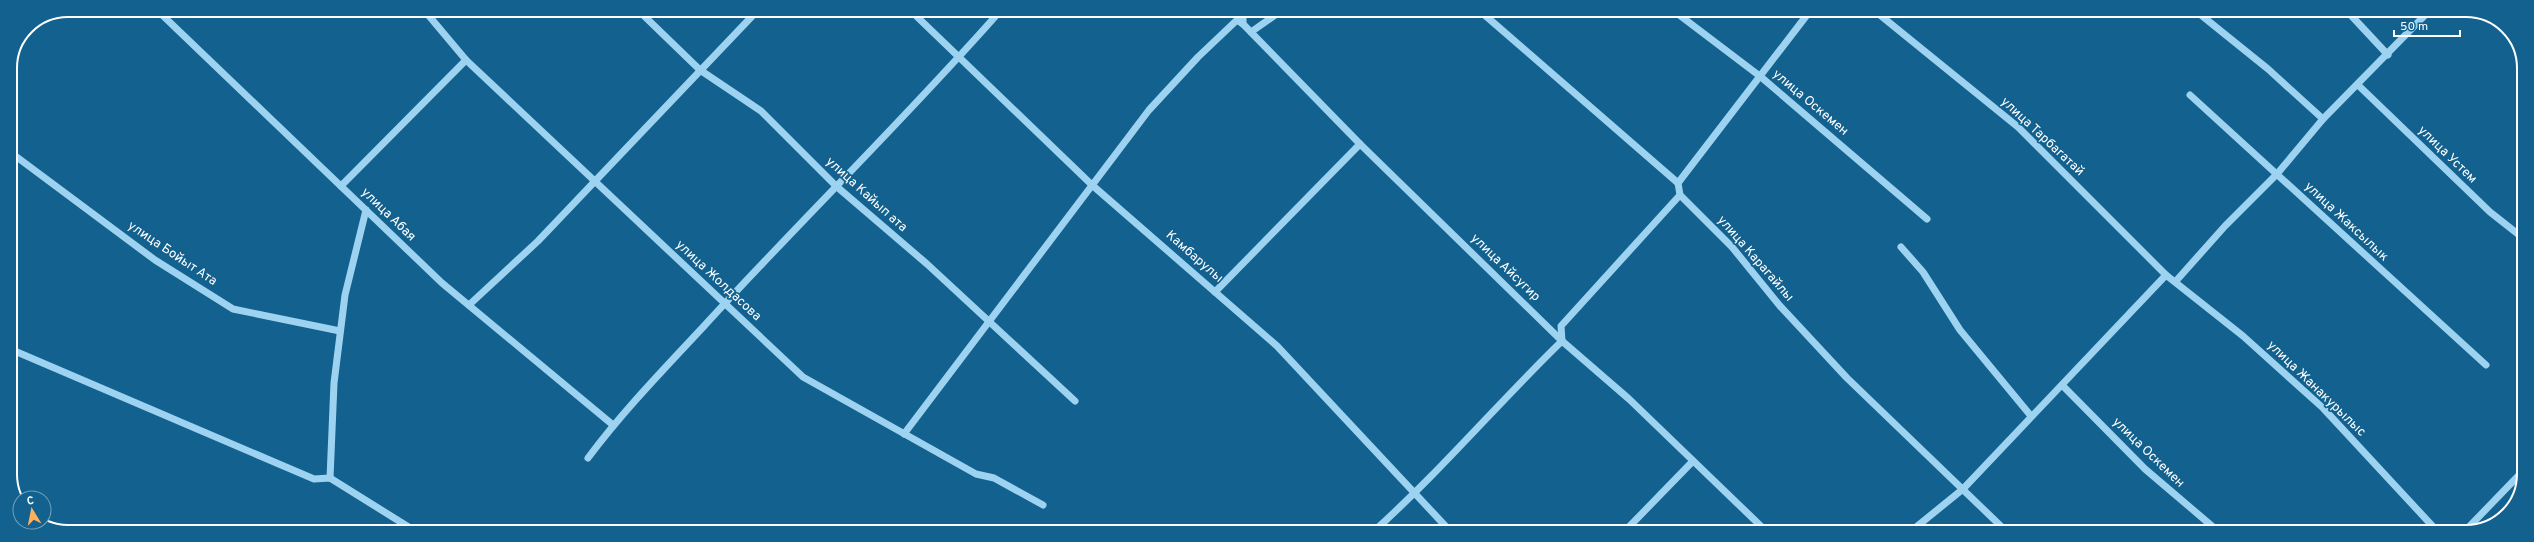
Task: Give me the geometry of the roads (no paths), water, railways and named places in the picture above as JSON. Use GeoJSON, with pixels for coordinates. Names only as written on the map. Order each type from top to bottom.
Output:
{"type":"FeatureCollection","features":[{"type":"Feature","properties":{"kind":"street","name":"улица Абая"},"geometry":{"type":"LineString","coordinates":[[164,17],[442,283],[613,425]]}},
{"type":"Feature","properties":{"kind":"street","name":"улица Жолдасова"},"geometry":{"type":"LineString","coordinates":[[430,17],[466,60],[593,182],[803,377],[976,474],[994,478],[1043,505]]}},
{"type":"Feature","properties":{"kind":"street","name":"улица Кайып ата"},"geometry":{"type":"LineString","coordinates":[[645,17],[700,70],[761,111],[836,186],[927,264],[988,323],[1075,401]]}},
{"type":"Feature","properties":{"kind":"street"},"geometry":{"type":"LineString","coordinates":[[469,305],[538,241],[751,17]]}},
{"type":"Feature","properties":{"kind":"street","name":"Камбарулы"},"geometry":{"type":"LineString","coordinates":[[917,17],[1092,185],[1277,346],[1444,525]]}},
{"type":"Feature","properties":{"kind":"street"},"geometry":{"type":"LineString","coordinates":[[588,458],[613,425],[725,303],[959,58],[995,17]]}},
{"type":"Feature","properties":{"kind":"street"},"geometry":{"type":"LineString","coordinates":[[904,434],[1150,110],[1198,57],[1236,20],[1243,24],[1243,17]]}},
{"type":"Feature","properties":{"kind":"street"},"geometry":{"type":"LineString","coordinates":[[1251,32],[1271,17]]}},
{"type":"Feature","properties":{"kind":"street"},"geometry":{"type":"LineString","coordinates":[[1381,525],[1415,494],[1525,377],[1562,341],[1561,326],[1680,195],[1678,183],[1487,17]]}},
{"type":"Feature","properties":{"kind":"street","name":"улица Оскемен"},"geometry":{"type":"LineString","coordinates":[[1682,17],[1760,77],[1927,219]]}},
{"type":"Feature","properties":{"kind":"street"},"geometry":{"type":"LineString","coordinates":[[1678,183],[1805,17]]}},
{"type":"Feature","properties":{"kind":"street","name":"улица Тарбагатай"},"geometry":{"type":"LineString","coordinates":[[1882,17],[2018,127],[2166,275]]}},
{"type":"Feature","properties":{"kind":"street"},"geometry":{"type":"LineString","coordinates":[[2203,17],[2268,69],[2323,119]]}},
{"type":"Feature","properties":{"kind":"street"},"geometry":{"type":"LineString","coordinates":[[2353,17],[2388,55]]}},
{"type":"Feature","properties":{"kind":"street"},"geometry":{"type":"LineString","coordinates":[[2176,282],[2225,226],[2276,174],[2323,119],[2388,55],[2423,17]]}},
{"type":"Feature","properties":{"kind":"street","name":"улица Айсугир"},"geometry":{"type":"LineString","coordinates":[[1243,24],[1360,144],[1562,341],[1629,399],[1760,525]]}},
{"type":"Feature","properties":{"kind":"street"},"geometry":{"type":"LineString","coordinates":[[341,186],[466,60]]}},
{"type":"Feature","properties":{"kind":"street","name":"улица Устем"},"geometry":{"type":"LineString","coordinates":[[2358,85],[2490,212],[2517,233]]}},
{"type":"Feature","properties":{"kind":"street","name":"улица Жаксылык"},"geometry":{"type":"LineString","coordinates":[[2190,95],[2486,365]]}},
{"type":"Feature","properties":{"kind":"street"},"geometry":{"type":"LineString","coordinates":[[1215,292],[1360,144]]}},
{"type":"Feature","properties":{"kind":"street","name":"улица Бойыт Ата"},"geometry":{"type":"LineString","coordinates":[[17,157],[155,260],[233,309],[340,331]]}},
{"type":"Feature","properties":{"kind":"street","name":"улица Карагайлы"},"geometry":{"type":"LineString","coordinates":[[1680,195],[1732,247],[1780,306],[1847,378],[2000,525]]}},
{"type":"Feature","properties":{"kind":"street"},"geometry":{"type":"LineString","coordinates":[[330,478],[334,383],[340,331],[345,295],[366,210]]}},
{"type":"Feature","properties":{"kind":"street"},"geometry":{"type":"LineString","coordinates":[[1901,246],[1923,272],[1960,330],[2031,416]]}},
{"type":"Feature","properties":{"kind":"street"},"geometry":{"type":"LineString","coordinates":[[1919,525],[1963,489],[2031,416],[2063,386],[2166,275]]}},
{"type":"Feature","properties":{"kind":"street","name":"улица Жанакурылыс"},"geometry":{"type":"LineString","coordinates":[[2166,275],[2243,336],[2323,408],[2432,525]]}},
{"type":"Feature","properties":{"kind":"street"},"geometry":{"type":"LineString","coordinates":[[17,353],[314,479],[330,478],[405,525]]}},
{"type":"Feature","properties":{"kind":"street","name":"улица Оскемен"},"geometry":{"type":"LineString","coordinates":[[2063,386],[2145,469],[2212,525]]}},
{"type":"Feature","properties":{"kind":"street"},"geometry":{"type":"LineString","coordinates":[[1631,525],[1693,461]]}},
{"type":"Feature","properties":{"kind":"street"},"geometry":{"type":"LineString","coordinates":[[2471,525],[2517,478]]}}]}
